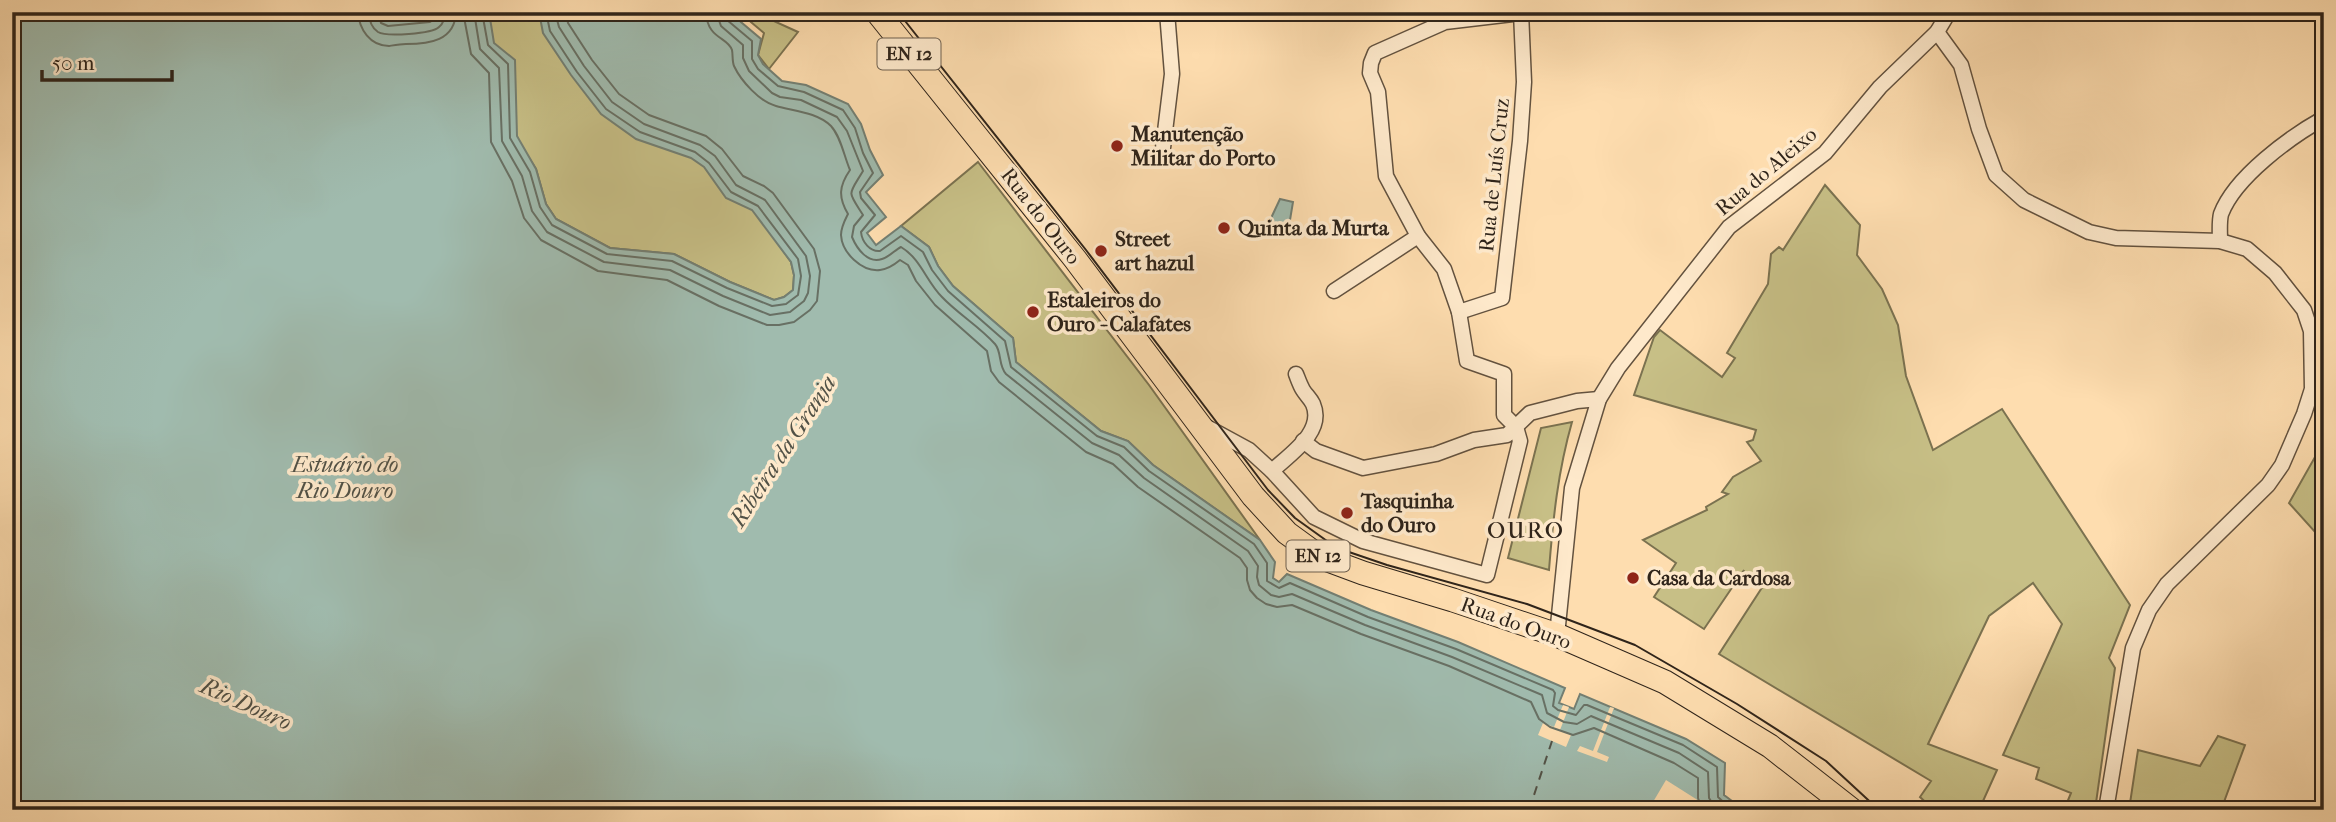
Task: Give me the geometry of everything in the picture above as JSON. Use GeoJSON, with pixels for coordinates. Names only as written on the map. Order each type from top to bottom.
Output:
{"type":"FeatureCollection","features":[{"type":"Feature","properties":{"kind":"main road","name":"Rua do Ouro"},"geometry":{"type":"LineString","coordinates":[[877,12],[1067,249],[1262,505],[1287,533],[1320,557],[1557,635],[1676,690],[1770,746],[1852,810]]}},
{"type":"Feature","properties":{"kind":"street"},"geometry":{"type":"LineString","coordinates":[[1162,156],[1172,74],[1167,12]]}},
{"type":"Feature","properties":{"kind":"street","name":"Rua do Aleixo"},"geometry":{"type":"LineString","coordinates":[[1557,635],[1572,488],[1599,399],[1618,368],[1730,227],[1825,153],[1880,88],[1937,32],[1949,12]]}},
{"type":"Feature","properties":{"kind":"street"},"geometry":{"type":"LineString","coordinates":[[1516,426],[1504,415],[1504,374],[1467,361],[1459,312],[1444,269],[1418,236],[1386,176],[1378,92],[1370,73],[1375,53],[1445,17],[1521,13]]}},
{"type":"Feature","properties":{"kind":"street","name":"Rua de Luís Cruz"},"geometry":{"type":"LineString","coordinates":[[1459,312],[1502,298],[1524,94],[1521,13]]}},
{"type":"Feature","properties":{"kind":"street"},"geometry":{"type":"LineString","coordinates":[[1937,32],[1961,65],[1979,129],[1996,175],[2024,200],[2089,232],[2116,239],[2220,242],[2247,249],[2275,273],[2304,310],[2311,331],[2312,389],[2282,465],[2268,485],[2166,584],[2149,610],[2133,648],[2106,810]]}},
{"type":"Feature","properties":{"kind":"street"},"geometry":{"type":"LineString","coordinates":[[2220,242],[2220,217],[2232,192],[2273,153],[2324,118]]}},
{"type":"Feature","properties":{"kind":"street"},"geometry":{"type":"LineString","coordinates":[[1334,291],[1418,236]]}},
{"type":"Feature","properties":{"kind":"street"},"geometry":{"type":"LineString","coordinates":[[1272,471],[1303,442],[1315,425],[1316,415],[1312,402],[1296,374]]}},
{"type":"Feature","properties":{"kind":"street"},"geometry":{"type":"LineString","coordinates":[[1303,442],[1316,451],[1363,468],[1436,454],[1475,440],[1507,435],[1530,413],[1577,401],[1599,399]]}},
{"type":"Feature","properties":{"kind":"street","name":"Rua do Ouro"},"geometry":{"type":"LineString","coordinates":[[1200,424],[1249,450],[1314,517],[1363,541],[1487,575],[1520,441],[1516,426]]}},
{"type":"Feature","properties":{"kind":"shaded area"},"geometry":{"type":"Polygon","coordinates":[[[384,12],[580,12],[716,156],[791,262],[793,290],[774,300],[674,254],[610,248],[556,219],[546,204],[536,169],[527,155],[402,55],[384,12]]]}},
{"type":"Feature","properties":{"kind":"shaded area"},"geometry":{"type":"Polygon","coordinates":[[[739,12],[754,12],[798,32],[769,69],[758,55],[764,33],[739,12]]]}},
{"type":"Feature","properties":{"kind":"shaded area","name":"Estaleiros do Ouro - Calafates"},"geometry":{"type":"Polygon","coordinates":[[[978,162],[1149,385],[1260,540],[1153,465],[1128,441],[1101,431],[1016,362],[1013,338],[953,286],[938,266],[929,247],[901,226],[978,162]]]}},
{"type":"Feature","properties":{"kind":"shaded area"},"geometry":{"type":"Polygon","coordinates":[[[1825,185],[1860,225],[1857,255],[1882,289],[1898,325],[1906,376],[1933,450],[2002,409],[2130,605],[2109,658],[2115,668],[2095,810],[2064,810],[2071,793],[2036,779],[2039,768],[2003,755],[2062,624],[2033,583],[1989,616],[1928,744],[1997,770],[1979,810],[1934,810],[1920,797],[1931,781],[1719,654],[1763,586],[1743,573],[1744,570],[1704,629],[1654,597],[1676,563],[1643,540],[1707,510],[1706,507],[1728,494],[1722,492],[1733,477],[1761,461],[1747,442],[1753,440],[1756,430],[1634,395],[1654,337],[1660,330],[1722,377],[1735,358],[1727,353],[1768,284],[1771,254],[1779,247],[1783,250],[1825,185]]]}},
{"type":"Feature","properties":{"kind":"shaded area"},"geometry":{"type":"Polygon","coordinates":[[[1572,422],[1557,495],[1549,570],[1508,558],[1541,428],[1572,422]]]}},
{"type":"Feature","properties":{"kind":"shaded area"},"geometry":{"type":"Polygon","coordinates":[[[2315,457],[2324,458],[2324,542],[2289,503],[2315,457]]]}},
{"type":"Feature","properties":{"kind":"shaded area"},"geometry":{"type":"Polygon","coordinates":[[[2218,736],[2245,745],[2221,810],[2129,810],[2138,750],[2200,766],[2218,736]]]}},
{"type":"Feature","properties":{"kind":"water","name":"Estuário do Rio Douro"},"geometry":{"type":"Polygon","coordinates":[[[12,12],[384,12],[387,20],[441,12],[489,12],[494,43],[515,60],[517,136],[536,169],[546,204],[556,219],[610,248],[674,254],[774,300],[793,290],[791,262],[752,210],[726,198],[704,167],[691,158],[636,139],[601,114],[543,33],[539,12],[729,12],[761,39],[758,55],[763,64],[782,81],[806,85],[848,104],[861,124],[883,175],[866,192],[886,217],[867,233],[876,245],[901,226],[929,247],[938,266],[953,286],[1013,338],[1016,362],[1101,431],[1128,441],[1153,465],[1260,540],[1275,562],[1273,578],[1279,582],[1287,574],[1565,688],[1559,703],[1574,709],[1580,694],[1686,739],[1725,763],[1724,795],[1744,810],[12,810],[12,12]]]}},
{"type":"Feature","properties":{"kind":"water"},"geometry":{"type":"Polygon","coordinates":[[[1280,199],[1293,202],[1288,232],[1271,231],[1272,216],[1280,199]]]}},
{"type":"Feature","properties":{"kind":"pier"},"geometry":{"type":"Polygon","coordinates":[[[1563,705],[1569,707],[1560,730],[1571,735],[1566,747],[1538,735],[1543,723],[1554,727],[1563,705]]]}},
{"type":"Feature","properties":{"kind":"pier"},"geometry":{"type":"Polygon","coordinates":[[[1610,707],[1614,708],[1597,752],[1609,757],[1607,762],[1577,751],[1580,746],[1593,751],[1610,707]]]}},
{"type":"Feature","properties":{"kind":"pier"},"geometry":{"type":"Polygon","coordinates":[[[1666,780],[1712,810],[1666,810],[1653,802],[1666,780]]]}},
{"type":"Feature","properties":{"kind":"ferry route"},"geometry":{"type":"LineString","coordinates":[[1529,810],[1552,741]]}},
{"type":"Feature","properties":{"kind":"tram line"},"geometry":{"type":"LineString","coordinates":[[898,12],[1086,250],[1268,490],[1295,518],[1346,551],[1527,604],[1635,645],[1737,704],[1826,761],[1879,810]]}},
{"type":"Feature","properties":{"kind":"place","name":"Manutenção Militar do Porto"},"geometry":{"type":"Point","coordinates":[1117,146]}},
{"type":"Feature","properties":{"kind":"place","name":"Quinta da Murta"},"geometry":{"type":"Point","coordinates":[1224,228]}},
{"type":"Feature","properties":{"kind":"place","name":"Street art hazul"},"geometry":{"type":"Point","coordinates":[1101,251]}},
{"type":"Feature","properties":{"kind":"place","name":"Estaleiros do Ouro - Calafates"},"geometry":{"type":"Point","coordinates":[1033,312]}},
{"type":"Feature","properties":{"kind":"place","name":"Tasquinha do Ouro"},"geometry":{"type":"Point","coordinates":[1347,513]}},
{"type":"Feature","properties":{"kind":"place","name":"Casa da Cardosa"},"geometry":{"type":"Point","coordinates":[1633,578]}},
{"type":"Feature","properties":{"kind":"district","name":"OURO"},"geometry":{"type":"Point","coordinates":[1526,530]}},
{"type":"Feature","properties":{"kind":"water label","name":"Ribeira da Granja"},"geometry":{"type":"Point","coordinates":[783,451]}},
{"type":"Feature","properties":{"kind":"water label","name":"Rio Douro"},"geometry":{"type":"Point","coordinates":[246,704]}}]}
